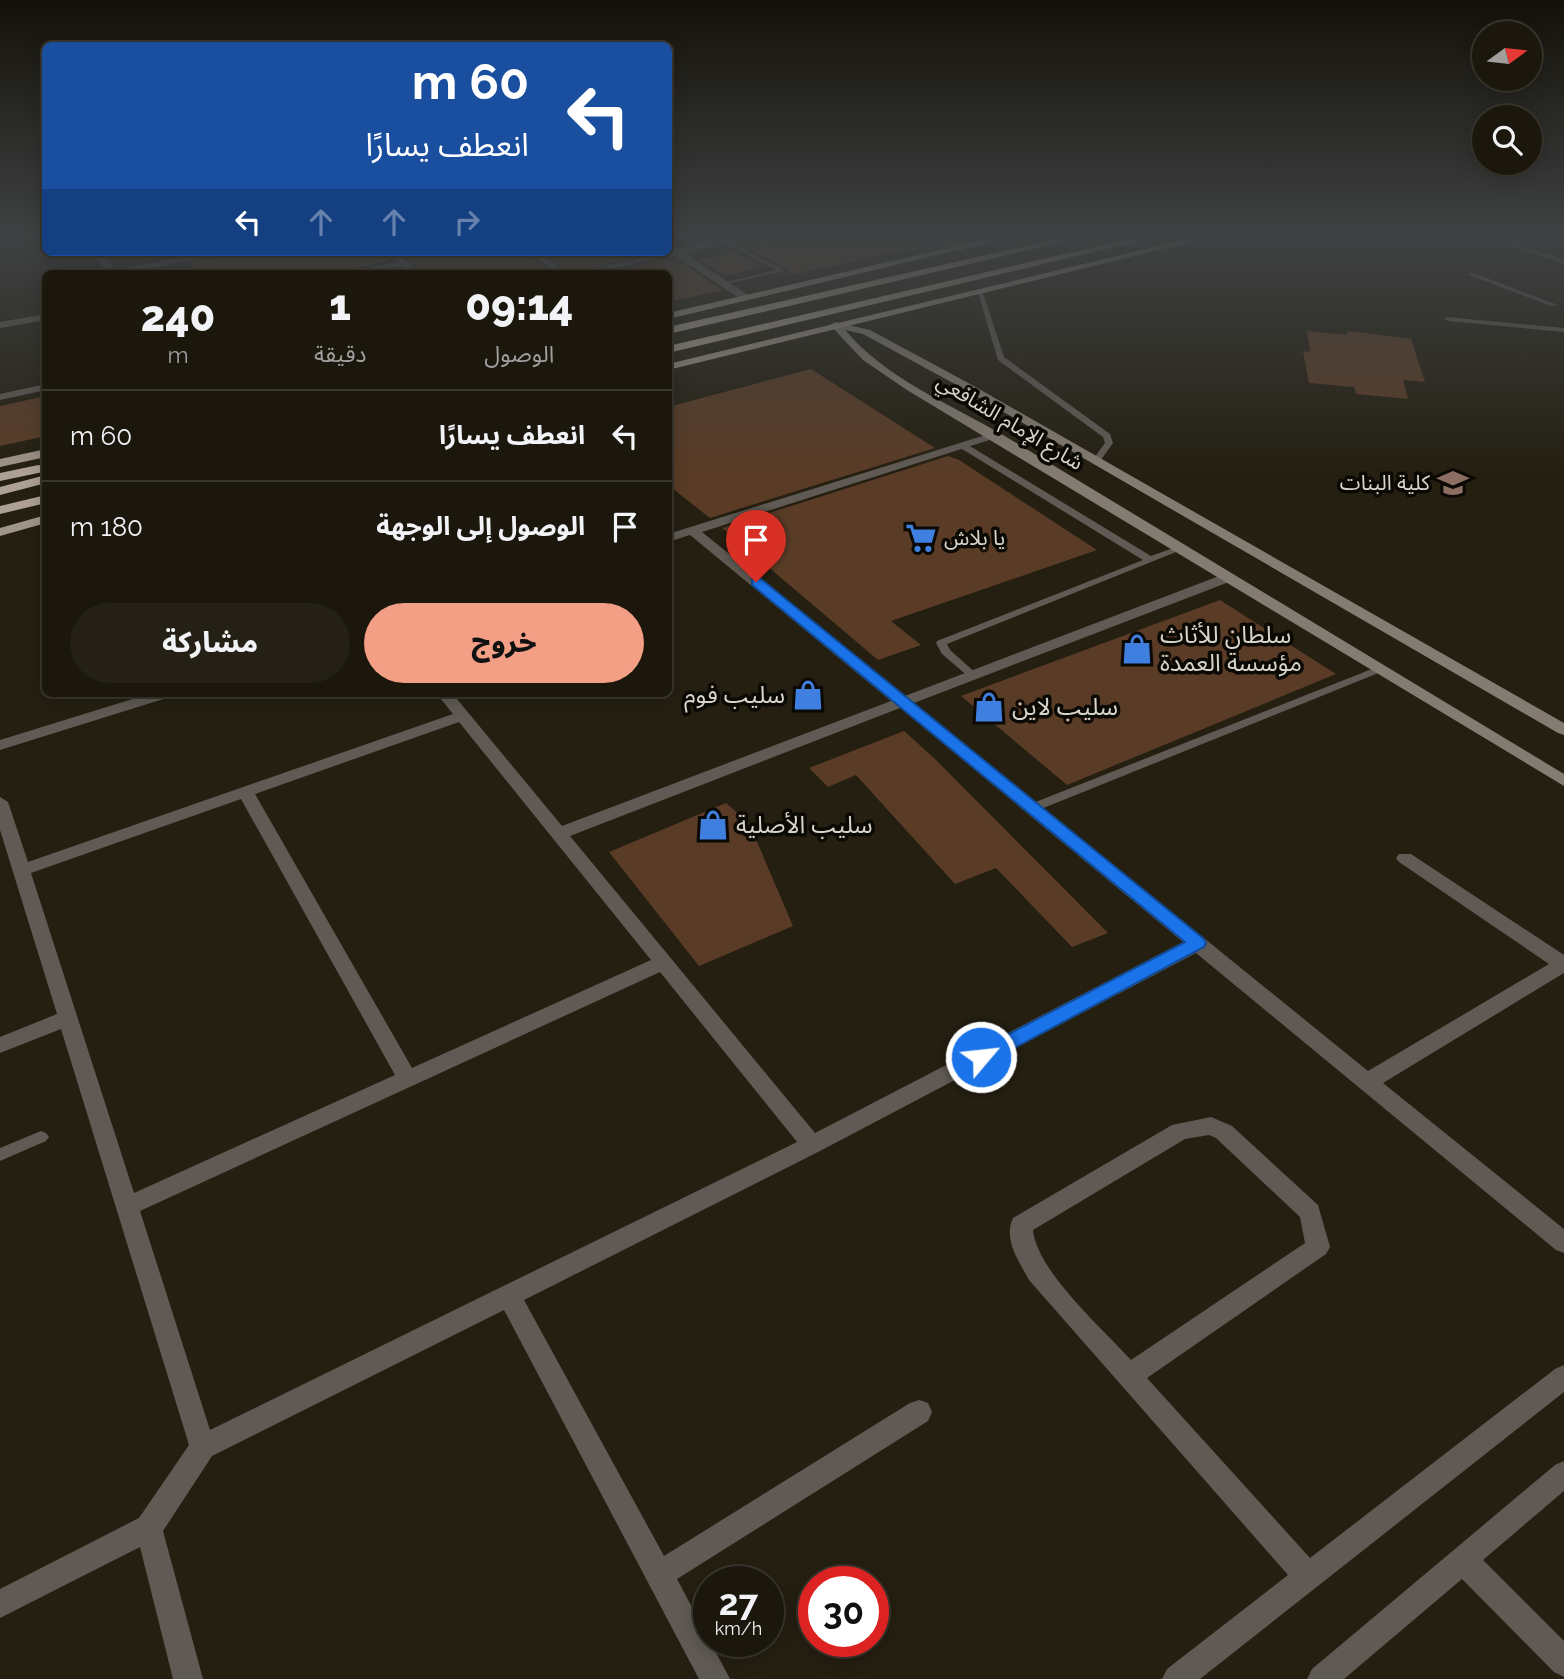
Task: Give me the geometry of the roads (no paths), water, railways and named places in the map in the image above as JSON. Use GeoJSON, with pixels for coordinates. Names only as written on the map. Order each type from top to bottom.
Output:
{"type":"FeatureCollection","features":[{"type":"Feature","properties":{"kind":"highway"},"geometry":{"type":"LineString","coordinates":[[672,330],[730,316]]}},
{"type":"Feature","properties":{"kind":"highway"},"geometry":{"type":"LineString","coordinates":[[672,349],[808,316]]}},
{"type":"Feature","properties":{"kind":"highway"},"geometry":{"type":"LineString","coordinates":[[0,477],[42,468]]}},
{"type":"Feature","properties":{"kind":"highway"},"geometry":{"type":"LineString","coordinates":[[0,491],[42,480]]}},
{"type":"Feature","properties":{"kind":"highway"},"geometry":{"type":"LineString","coordinates":[[0,510],[42,500]]}},
{"type":"Feature","properties":{"kind":"main road"},"geometry":{"type":"LineString","coordinates":[[672,366],[871,316]]}},
{"type":"Feature","properties":{"kind":"main road","name":"شارع الإمام الشافعي"},"geometry":{"type":"LineString","coordinates":[[835,325],[866,332],[1564,730]]}},
{"type":"Feature","properties":{"kind":"main road","name":"شارع الإمام الشافعي"},"geometry":{"type":"LineString","coordinates":[[835,325],[848,344],[937,396],[1175,550],[1564,781]]}},
{"type":"Feature","properties":{"kind":"main road"},"geometry":{"type":"LineString","coordinates":[[0,463],[42,454]]}},
{"type":"Feature","properties":{"kind":"main road"},"geometry":{"type":"LineString","coordinates":[[0,531],[42,520]]}},
{"type":"Feature","properties":{"kind":"street"},"geometry":{"type":"LineString","coordinates":[[0,325],[42,318]]}},
{"type":"Feature","properties":{"kind":"street"},"geometry":{"type":"LineString","coordinates":[[0,397],[42,388]]}},
{"type":"Feature","properties":{"kind":"street"},"geometry":{"type":"LineString","coordinates":[[672,537],[996,436]]}},
{"type":"Feature","properties":{"kind":"street"},"geometry":{"type":"LineString","coordinates":[[693,531],[1564,1243]]}},
{"type":"Feature","properties":{"kind":"street"},"geometry":{"type":"LineString","coordinates":[[557,834],[1224,579]]}},
{"type":"Feature","properties":{"kind":"street"},"geometry":{"type":"LineString","coordinates":[[0,745],[155,697]]}},
{"type":"Feature","properties":{"kind":"street"},"geometry":{"type":"LineString","coordinates":[[447,697],[812,1145]]}},
{"type":"Feature","properties":{"kind":"street"},"geometry":{"type":"LineString","coordinates":[[22,870],[462,716]]}},
{"type":"Feature","properties":{"kind":"street"},"geometry":{"type":"LineString","coordinates":[[244,792],[408,1079]]}},
{"type":"Feature","properties":{"kind":"street"},"geometry":{"type":"LineString","coordinates":[[0,802],[203,1447]]}},
{"type":"Feature","properties":{"kind":"street"},"geometry":{"type":"LineString","coordinates":[[1367,1082],[1564,964],[1405,858]]}},
{"type":"Feature","properties":{"kind":"street"},"geometry":{"type":"LineString","coordinates":[[0,1604],[149,1528],[203,1447],[812,1145],[1198,943]]}},
{"type":"Feature","properties":{"kind":"street"},"geometry":{"type":"LineString","coordinates":[[128,1206],[663,963]]}},
{"type":"Feature","properties":{"kind":"street"},"geometry":{"type":"LineString","coordinates":[[0,1045],[68,1018]]}},
{"type":"Feature","properties":{"kind":"street"},"geometry":{"type":"LineString","coordinates":[[1129,1376],[1318,1247],[1310,1212],[1224,1132],[1211,1126],[1180,1131],[1021,1225],[1023,1246],[1037,1273],[1308,1577]]}},
{"type":"Feature","properties":{"kind":"street"},"geometry":{"type":"LineString","coordinates":[[509,1296],[715,1679]]}},
{"type":"Feature","properties":{"kind":"street"},"geometry":{"type":"LineString","coordinates":[[1177,1679],[1564,1377]]}},
{"type":"Feature","properties":{"kind":"street"},"geometry":{"type":"LineString","coordinates":[[658,1574],[919,1412]]}},
{"type":"Feature","properties":{"kind":"street"},"geometry":{"type":"LineString","coordinates":[[1322,1679],[1564,1474]]}},
{"type":"Feature","properties":{"kind":"street"},"geometry":{"type":"LineString","coordinates":[[149,1528],[188,1679]]}},
{"type":"Feature","properties":{"kind":"street"},"geometry":{"type":"LineString","coordinates":[[1463,1559],[1564,1662]]}},
{"type":"Feature","properties":{"kind":"lane"},"geometry":{"type":"LineString","coordinates":[[988,316],[1001,358],[1107,436],[1109,443],[1095,462]]}},
{"type":"Feature","properties":{"kind":"lane"},"geometry":{"type":"LineString","coordinates":[[1448,319],[1564,330]]}},
{"type":"Feature","properties":{"kind":"lane"},"geometry":{"type":"LineString","coordinates":[[965,447],[1150,560]]}},
{"type":"Feature","properties":{"kind":"lane"},"geometry":{"type":"LineString","coordinates":[[973,675],[946,652],[941,643],[1175,550]]}},
{"type":"Feature","properties":{"kind":"lane"},"geometry":{"type":"LineString","coordinates":[[1032,808],[1377,670]]}},
{"type":"Feature","properties":{"kind":"lane"},"geometry":{"type":"LineString","coordinates":[[0,1155],[41,1137]]}},
{"type":"Feature","properties":{"kind":"place","name":"كلية البنات"},"geometry":{"type":"Point","coordinates":[1453,483]}},
{"type":"Feature","properties":{"kind":"place","name":"يا بلاش"},"geometry":{"type":"Point","coordinates":[921,538]}},
{"type":"Feature","properties":{"kind":"place","name":"سلطان للأثاث مؤسسة العمدة"},"geometry":{"type":"Point","coordinates":[1137,649]}},
{"type":"Feature","properties":{"kind":"place","name":"سليب فوم"},"geometry":{"type":"Point","coordinates":[808,695]}},
{"type":"Feature","properties":{"kind":"place","name":"سليب لاين"},"geometry":{"type":"Point","coordinates":[989,707]}},
{"type":"Feature","properties":{"kind":"place","name":"سليب الأصلية"},"geometry":{"type":"Point","coordinates":[713,825]}}]}
